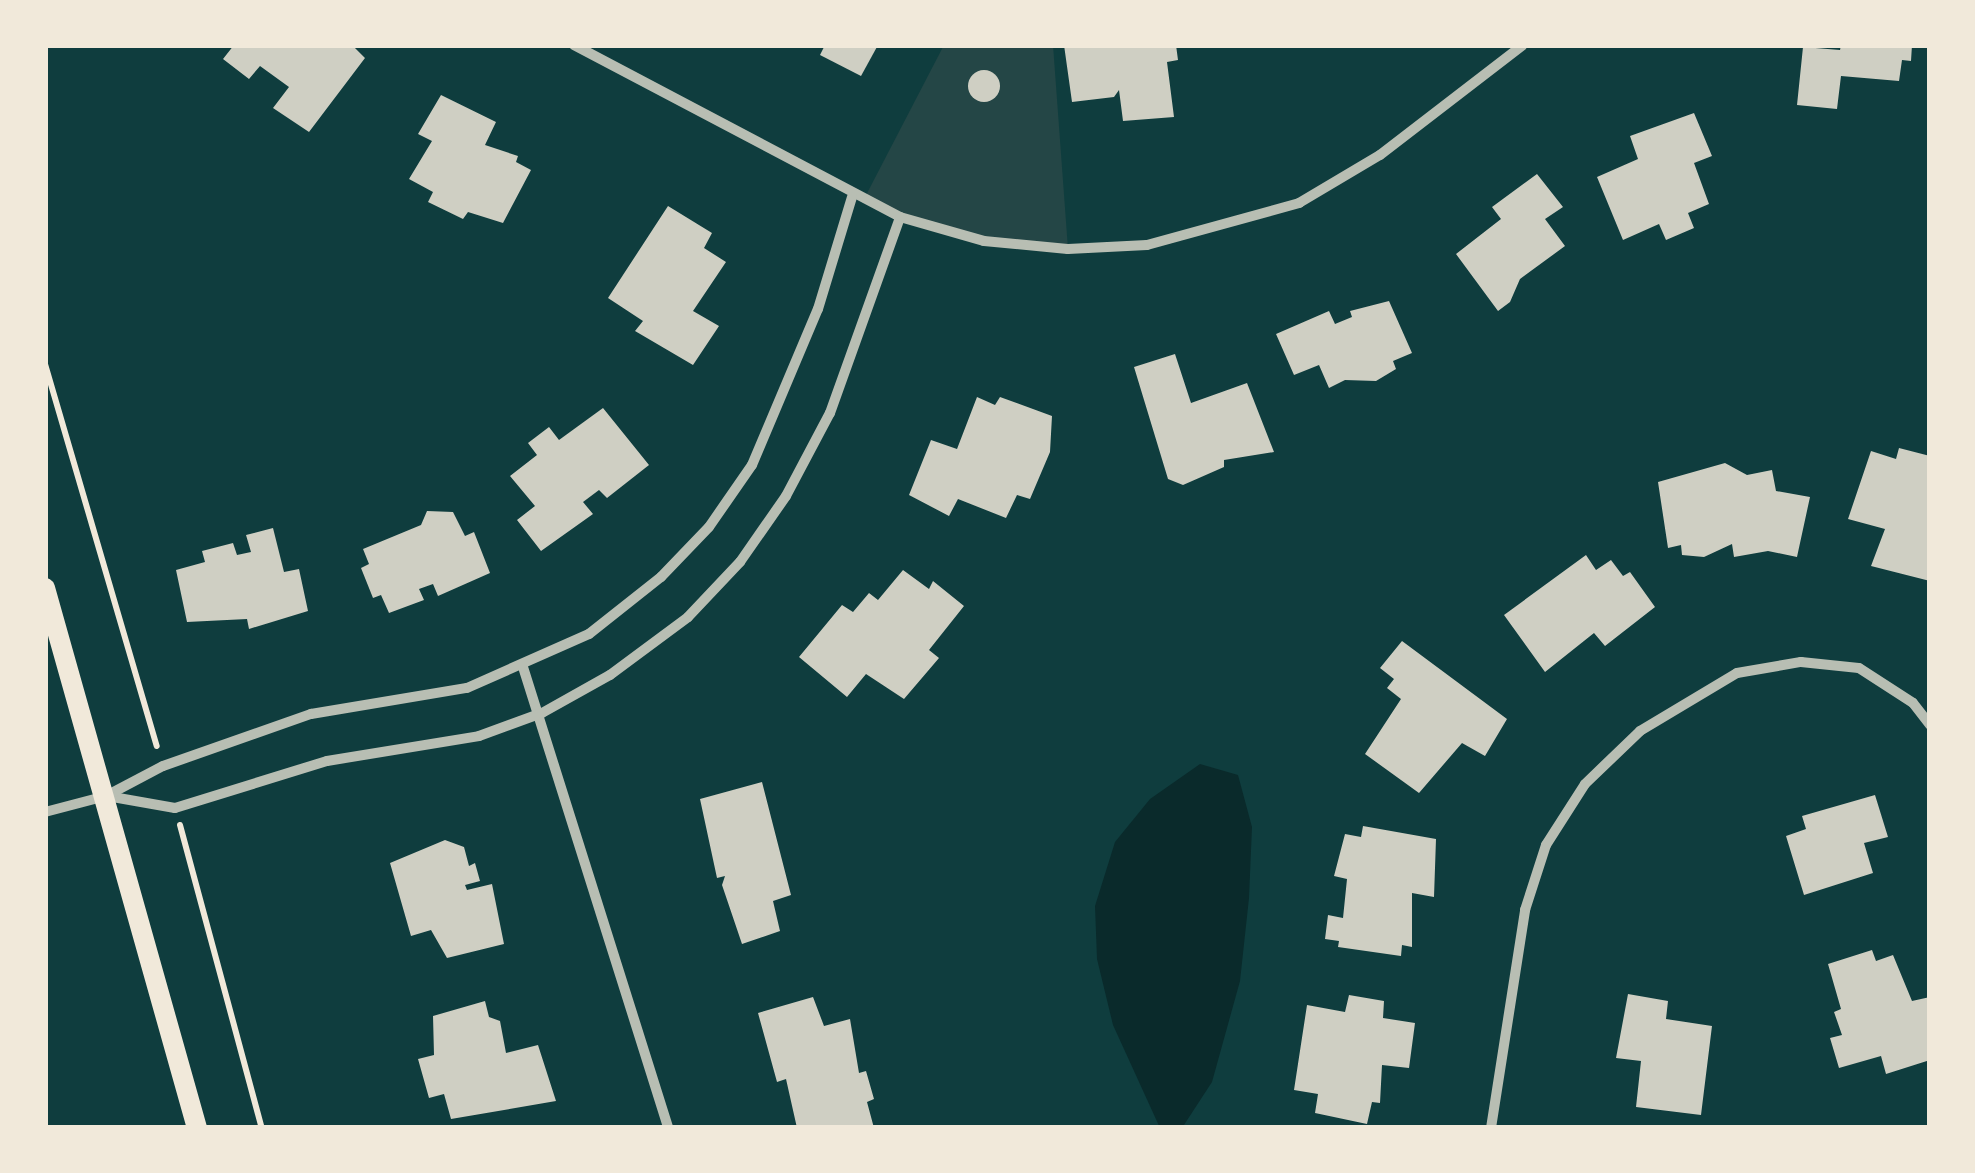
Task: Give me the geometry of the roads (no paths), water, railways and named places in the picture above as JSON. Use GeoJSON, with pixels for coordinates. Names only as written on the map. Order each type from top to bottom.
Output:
{"type":"FeatureCollection","features":[{"type":"Feature","properties":{"kind":"main road"},"geometry":{"type":"LineString","coordinates":[[45,588],[198,1128]]}},
{"type":"Feature","properties":{"kind":"street"},"geometry":{"type":"LineString","coordinates":[[574,45],[852,197],[900,217],[984,241],[1068,249],[1148,245],[1224,228],[1299,203],[1380,155],[1523,45]]}},
{"type":"Feature","properties":{"kind":"street"},"geometry":{"type":"LineString","coordinates":[[45,812],[106,796],[164,766],[311,714],[468,688],[523,667],[589,634],[662,577],[709,527],[752,466],[780,402],[852,197]]}},
{"type":"Feature","properties":{"kind":"street"},"geometry":{"type":"LineString","coordinates":[[106,796],[176,808],[327,761],[480,736],[542,714],[610,676],[688,616],[740,562],[830,414],[900,217]]}},
{"type":"Feature","properties":{"kind":"street"},"geometry":{"type":"LineString","coordinates":[[1491,1128],[1524,910],[1546,845],[1584,784],[1640,731],[1737,673],[1801,662],[1860,668],[1912,702],[1930,724]]}},
{"type":"Feature","properties":{"kind":"street"},"geometry":{"type":"LineString","coordinates":[[523,667],[542,714],[668,1128]]}}]}
